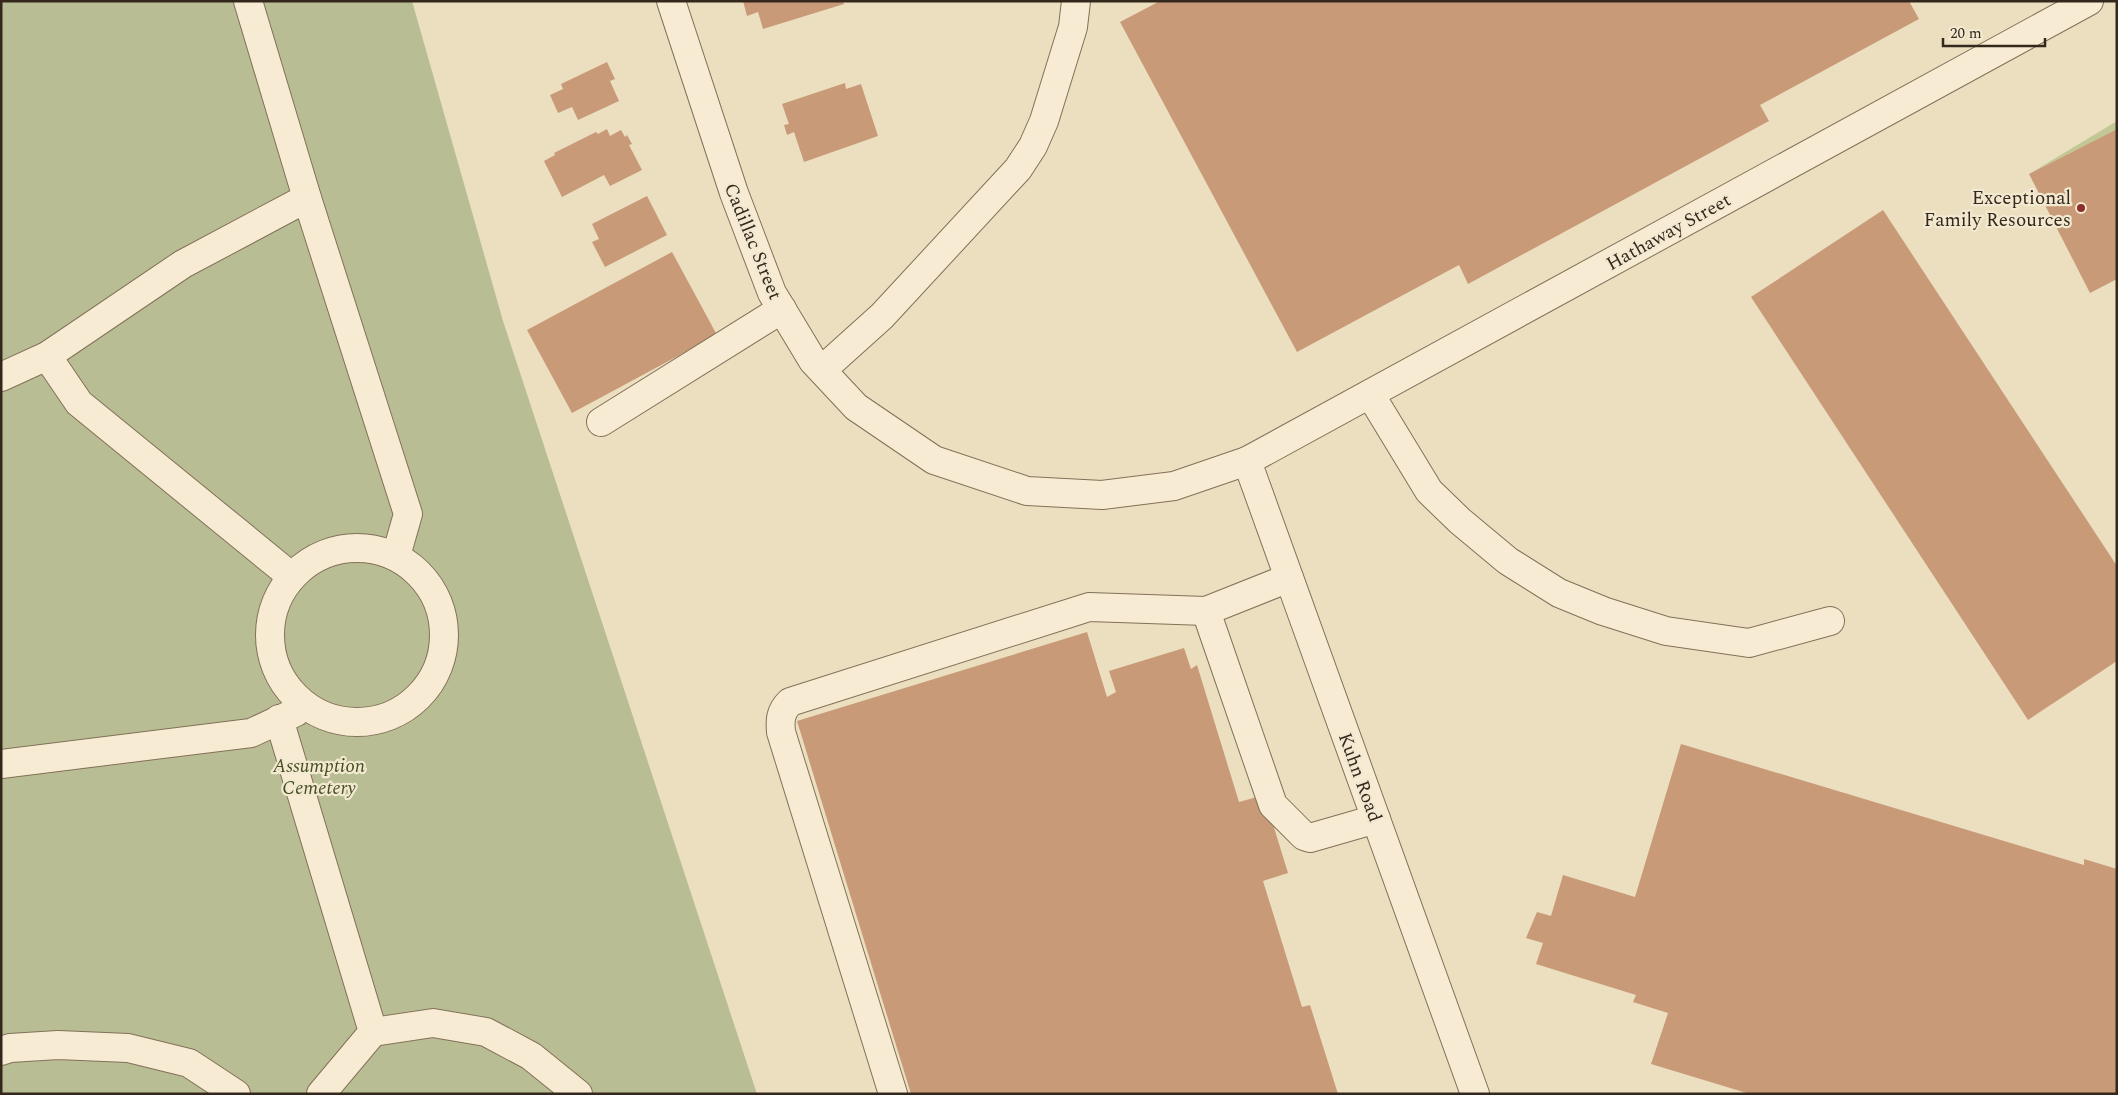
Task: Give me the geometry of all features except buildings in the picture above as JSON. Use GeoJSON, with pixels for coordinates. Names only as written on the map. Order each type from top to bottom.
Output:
{"type":"FeatureCollection","features":[{"type":"Feature","properties":{"kind":"street"},"geometry":{"type":"LineString","coordinates":[[248,1],[307,198],[408,514],[396,556]]}},
{"type":"Feature","properties":{"kind":"street","name":"Cadillac Street"},"geometry":{"type":"LineString","coordinates":[[671,1],[734,193],[772,293],[813,361],[856,407],[934,460],[1027,491],[1102,495],[1174,486],[1247,461]]}},
{"type":"Feature","properties":{"kind":"street"},"geometry":{"type":"LineString","coordinates":[[822,370],[882,316],[1023,162],[1033,146],[1044,121],[1072,27],[1076,1]]}},
{"type":"Feature","properties":{"kind":"street","name":"Hathaway Street"},"geometry":{"type":"LineString","coordinates":[[1247,461],[2089,1]]}},
{"type":"Feature","properties":{"kind":"street"},"geometry":{"type":"LineString","coordinates":[[1,377],[47,356],[183,264],[307,198]]}},
{"type":"Feature","properties":{"kind":"street"},"geometry":{"type":"LineString","coordinates":[[601,422],[782,309]]}},
{"type":"Feature","properties":{"kind":"street"},"geometry":{"type":"LineString","coordinates":[[47,356],[79,403],[291,576]]}},
{"type":"Feature","properties":{"kind":"street"},"geometry":{"type":"LineString","coordinates":[[1370,394],[1429,491],[1460,521],[1508,561],[1559,593],[1603,612],[1666,631],[1749,643],[1830,621]]}},
{"type":"Feature","properties":{"kind":"street","name":"Kuhn Road"},"geometry":{"type":"LineString","coordinates":[[1247,461],[1475,1094]]}},
{"type":"Feature","properties":{"kind":"street"},"geometry":{"type":"LineString","coordinates":[[340,548],[369,548],[396,556],[418,571],[434,592],[443,616],[444,642],[438,668],[424,691],[405,708],[381,720],[355,723],[329,719],[306,707],[285,686],[272,660],[269,630],[276,601],[291,576],[314,558],[340,548]]}},
{"type":"Feature","properties":{"kind":"street"},"geometry":{"type":"LineString","coordinates":[[893,1094],[781,732],[780,718],[784,708],[790,702],[1089,607],[1206,611],[1289,578]]}},
{"type":"Feature","properties":{"kind":"street"},"geometry":{"type":"LineString","coordinates":[[1206,611],[1273,805],[1304,836],[1310,838],[1376,818]]}},
{"type":"Feature","properties":{"kind":"street"},"geometry":{"type":"LineString","coordinates":[[1,764],[250,733],[306,707]]}},
{"type":"Feature","properties":{"kind":"street"},"geometry":{"type":"LineString","coordinates":[[279,720],[373,1032]]}},
{"type":"Feature","properties":{"kind":"street"},"geometry":{"type":"LineString","coordinates":[[321,1094],[326,1084],[373,1032],[433,1023],[486,1032],[531,1056],[578,1094]]}},
{"type":"Feature","properties":{"kind":"street"},"geometry":{"type":"LineString","coordinates":[[1,1051],[10,1048],[58,1045],[128,1048],[190,1063],[236,1094]]}},
{"type":"Feature","properties":{"kind":"green space","name":"Assumption Cemetery"},"geometry":{"type":"Polygon","coordinates":[[[1,1],[412,1],[503,321],[757,1094],[1,1094],[1,1]]]}},
{"type":"Feature","properties":{"kind":"green space"},"geometry":{"type":"Polygon","coordinates":[[[2117,121],[2117,129],[2029,174],[2117,121]]]}},
{"type":"Feature","properties":{"kind":"place","name":"Exceptional Family Resources"},"geometry":{"type":"Point","coordinates":[2081,208]}}]}
